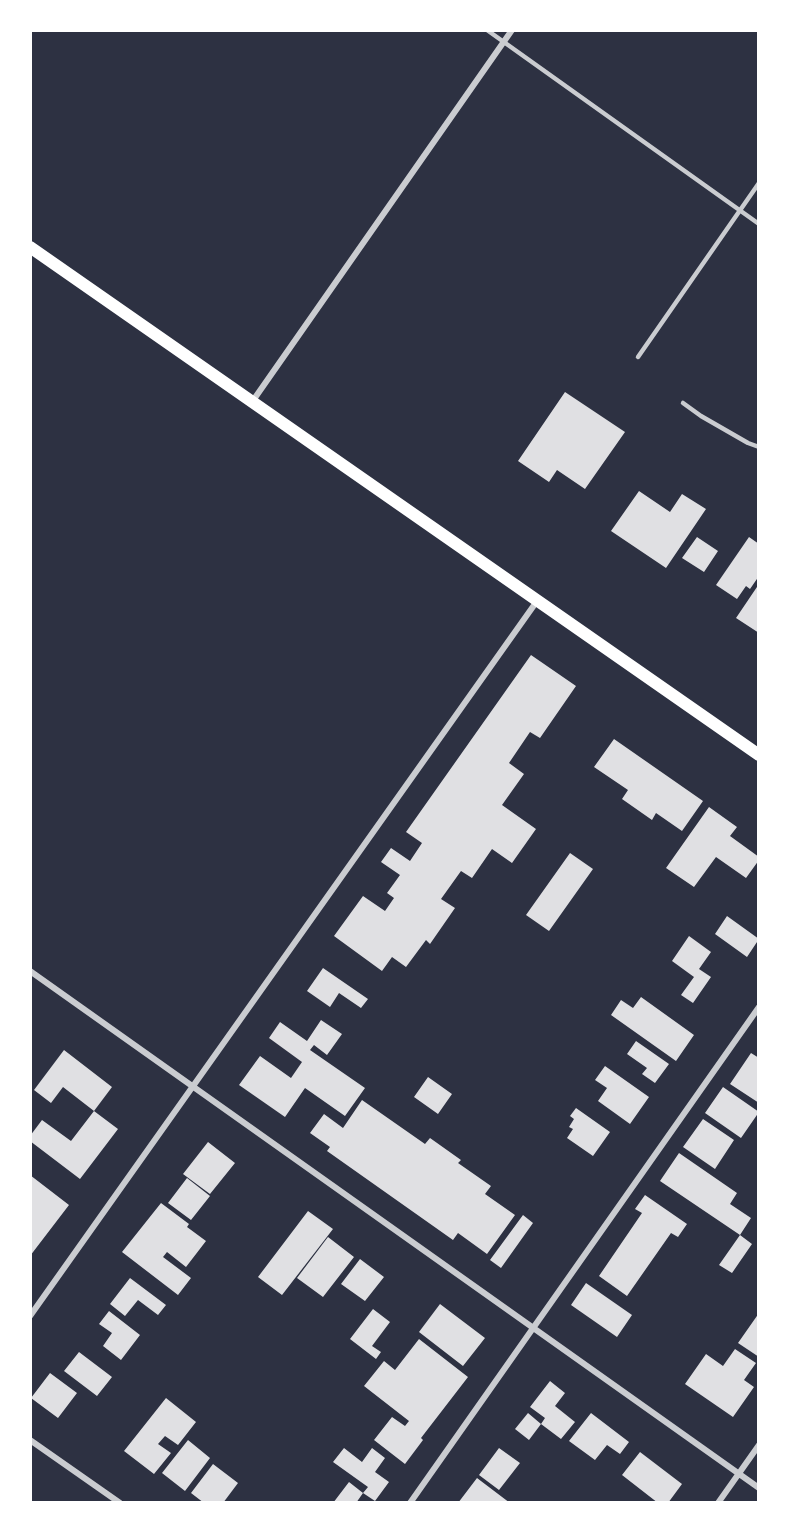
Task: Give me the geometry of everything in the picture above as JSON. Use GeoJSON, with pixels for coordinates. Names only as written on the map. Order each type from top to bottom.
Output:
{"type":"FeatureCollection","features":[{"type":"Feature","properties":{"kind":"main road"},"geometry":{"type":"LineString","coordinates":[[30,248],[759,755]]}},
{"type":"Feature","properties":{"kind":"street"},"geometry":{"type":"LineString","coordinates":[[252,402],[512,30]]}},
{"type":"Feature","properties":{"kind":"street"},"geometry":{"type":"LineString","coordinates":[[30,1316],[537,600]]}},
{"type":"Feature","properties":{"kind":"street"},"geometry":{"type":"LineString","coordinates":[[31,973],[759,1488]]}},
{"type":"Feature","properties":{"kind":"street"},"geometry":{"type":"LineString","coordinates":[[410,1503],[759,1006]]}},
{"type":"Feature","properties":{"kind":"street"},"geometry":{"type":"LineString","coordinates":[[30,1440],[120,1503]]}},
{"type":"Feature","properties":{"kind":"street"},"geometry":{"type":"LineString","coordinates":[[718,1503],[759,1445]]}},
{"type":"Feature","properties":{"kind":"lane"},"geometry":{"type":"LineString","coordinates":[[487,30],[759,224]]}},
{"type":"Feature","properties":{"kind":"lane"},"geometry":{"type":"LineString","coordinates":[[638,357],[759,183]]}},
{"type":"Feature","properties":{"kind":"lane"},"geometry":{"type":"LineString","coordinates":[[683,403],[701,416],[759,447]]}},
{"type":"Feature","properties":{"kind":"building"},"geometry":{"type":"Polygon","coordinates":[[[565,392],[625,432],[585,489],[557,470],[549,482],[518,461],[565,392]]]}},
{"type":"Feature","properties":{"kind":"building"},"geometry":{"type":"Polygon","coordinates":[[[639,491],[670,512],[682,494],[706,509],[666,568],[611,531],[639,491]]]}},
{"type":"Feature","properties":{"kind":"building"},"geometry":{"type":"Polygon","coordinates":[[[697,537],[718,551],[704,572],[682,558],[697,537]]]}},
{"type":"Feature","properties":{"kind":"building"},"geometry":{"type":"Polygon","coordinates":[[[749,537],[759,544],[759,576],[750,589],[746,586],[737,599],[716,585],[749,537]]]}},
{"type":"Feature","properties":{"kind":"building"},"geometry":{"type":"Polygon","coordinates":[[[759,584],[759,633],[736,618],[759,584]]]}},
{"type":"Feature","properties":{"kind":"building"},"geometry":{"type":"Polygon","coordinates":[[[531,655],[576,686],[540,738],[530,732],[509,763],[524,774],[502,805],[536,829],[512,863],[492,849],[472,878],[461,871],[441,899],[455,908],[430,944],[426,940],[406,967],[392,957],[382,971],[334,936],[363,896],[385,911],[394,898],[387,893],[400,875],[381,862],[391,848],[410,861],[422,843],[406,832],[531,655]]]}},
{"type":"Feature","properties":{"kind":"building"},"geometry":{"type":"Polygon","coordinates":[[[614,739],[703,801],[682,831],[656,813],[652,820],[622,799],[628,790],[594,767],[614,739]]]}},
{"type":"Feature","properties":{"kind":"building"},"geometry":{"type":"Polygon","coordinates":[[[709,807],[737,827],[730,836],[759,857],[759,860],[746,878],[716,857],[694,887],[666,868],[709,807]]]}},
{"type":"Feature","properties":{"kind":"building"},"geometry":{"type":"Polygon","coordinates":[[[570,853],[593,869],[549,931],[526,915],[570,853]]]}},
{"type":"Feature","properties":{"kind":"building"},"geometry":{"type":"Polygon","coordinates":[[[727,916],[759,939],[747,957],[715,934],[727,916]]]}},
{"type":"Feature","properties":{"kind":"building"},"geometry":{"type":"Polygon","coordinates":[[[689,936],[711,952],[699,969],[711,977],[693,1003],[681,995],[694,977],[672,961],[689,936]]]}},
{"type":"Feature","properties":{"kind":"building"},"geometry":{"type":"Polygon","coordinates":[[[323,968],[368,999],[361,1008],[339,993],[330,1007],[307,991],[323,968]]]}},
{"type":"Feature","properties":{"kind":"building"},"geometry":{"type":"Polygon","coordinates":[[[641,997],[694,1035],[676,1061],[611,1015],[621,1000],[633,1008],[641,997]]]}},
{"type":"Feature","properties":{"kind":"building"},"geometry":{"type":"Polygon","coordinates":[[[321,1020],[342,1034],[327,1055],[314,1045],[310,1050],[365,1088],[345,1116],[305,1088],[285,1117],[239,1085],[260,1056],[291,1078],[302,1062],[269,1038],[280,1022],[307,1041],[321,1020]]]}},
{"type":"Feature","properties":{"kind":"building"},"geometry":{"type":"Polygon","coordinates":[[[636,1041],[669,1064],[655,1083],[642,1074],[647,1068],[627,1054],[636,1041]]]}},
{"type":"Feature","properties":{"kind":"building"},"geometry":{"type":"Polygon","coordinates":[[[64,1050],[112,1087],[94,1111],[63,1087],[51,1103],[34,1090],[64,1050]]]}},
{"type":"Feature","properties":{"kind":"building"},"geometry":{"type":"Polygon","coordinates":[[[751,1053],[759,1058],[759,1103],[730,1084],[751,1053]]]}},
{"type":"Feature","properties":{"kind":"building"},"geometry":{"type":"Polygon","coordinates":[[[605,1066],[649,1097],[630,1124],[598,1101],[607,1088],[595,1080],[605,1066]]]}},
{"type":"Feature","properties":{"kind":"building"},"geometry":{"type":"Polygon","coordinates":[[[428,1077],[452,1094],[438,1114],[414,1097],[428,1077]]]}},
{"type":"Feature","properties":{"kind":"building"},"geometry":{"type":"Polygon","coordinates":[[[723,1087],[759,1112],[741,1138],[705,1113],[723,1087]]]}},
{"type":"Feature","properties":{"kind":"building"},"geometry":{"type":"Polygon","coordinates":[[[362,1100],[425,1144],[430,1138],[461,1160],[458,1163],[491,1186],[485,1194],[515,1215],[487,1254],[458,1233],[453,1240],[327,1151],[330,1147],[310,1133],[324,1114],[343,1128],[362,1100]]]}},
{"type":"Feature","properties":{"kind":"building"},"geometry":{"type":"Polygon","coordinates":[[[576,1108],[610,1132],[593,1156],[567,1138],[573,1129],[569,1127],[574,1119],[570,1116],[576,1108]]]}},
{"type":"Feature","properties":{"kind":"building"},"geometry":{"type":"Polygon","coordinates":[[[94,1111],[118,1129],[80,1179],[30,1141],[30,1136],[42,1120],[71,1141],[94,1111]]]}},
{"type":"Feature","properties":{"kind":"building"},"geometry":{"type":"Polygon","coordinates":[[[703,1119],[734,1140],[715,1169],[683,1147],[703,1119]]]}},
{"type":"Feature","properties":{"kind":"building"},"geometry":{"type":"Polygon","coordinates":[[[208,1142],[235,1163],[210,1194],[183,1174],[208,1142]]]}},
{"type":"Feature","properties":{"kind":"building"},"geometry":{"type":"Polygon","coordinates":[[[679,1153],[737,1193],[730,1204],[751,1218],[740,1235],[660,1181],[679,1153]]]}},
{"type":"Feature","properties":{"kind":"building"},"geometry":{"type":"Polygon","coordinates":[[[30,1175],[69,1205],[30,1256],[30,1175]]]}},
{"type":"Feature","properties":{"kind":"building"},"geometry":{"type":"Polygon","coordinates":[[[187,1178],[210,1196],[191,1220],[168,1203],[187,1178]]]}},
{"type":"Feature","properties":{"kind":"building"},"geometry":{"type":"Polygon","coordinates":[[[645,1195],[687,1224],[678,1237],[671,1233],[627,1296],[599,1276],[642,1213],[635,1209],[645,1195]]]}},
{"type":"Feature","properties":{"kind":"building"},"geometry":{"type":"Polygon","coordinates":[[[161,1203],[189,1224],[187,1227],[206,1241],[186,1267],[167,1252],[163,1257],[191,1278],[178,1295],[122,1252],[161,1203]]]}},
{"type":"Feature","properties":{"kind":"building"},"geometry":{"type":"Polygon","coordinates":[[[308,1211],[333,1229],[282,1295],[258,1277],[308,1211]]]}},
{"type":"Feature","properties":{"kind":"building"},"geometry":{"type":"Polygon","coordinates":[[[523,1215],[533,1223],[501,1268],[490,1260],[523,1215]]]}},
{"type":"Feature","properties":{"kind":"building"},"geometry":{"type":"Polygon","coordinates":[[[740,1235],[752,1244],[732,1273],[719,1265],[740,1235]]]}},
{"type":"Feature","properties":{"kind":"building"},"geometry":{"type":"Polygon","coordinates":[[[328,1237],[354,1257],[323,1297],[297,1278],[328,1237]]]}},
{"type":"Feature","properties":{"kind":"building"},"geometry":{"type":"Polygon","coordinates":[[[360,1259],[384,1277],[365,1301],[341,1284],[360,1259]]]}},
{"type":"Feature","properties":{"kind":"building"},"geometry":{"type":"Polygon","coordinates":[[[130,1278],[166,1305],[158,1315],[138,1300],[125,1316],[110,1304],[130,1278]]]}},
{"type":"Feature","properties":{"kind":"building"},"geometry":{"type":"Polygon","coordinates":[[[586,1283],[632,1315],[617,1337],[571,1305],[586,1283]]]}},
{"type":"Feature","properties":{"kind":"building"},"geometry":{"type":"Polygon","coordinates":[[[440,1304],[485,1338],[463,1366],[419,1332],[440,1304]]]}},
{"type":"Feature","properties":{"kind":"building"},"geometry":{"type":"Polygon","coordinates":[[[373,1309],[390,1322],[372,1346],[381,1352],[376,1359],[350,1339],[373,1309]]]}},
{"type":"Feature","properties":{"kind":"building"},"geometry":{"type":"Polygon","coordinates":[[[109,1311],[140,1335],[121,1360],[103,1346],[112,1333],[99,1324],[109,1311]]]}},
{"type":"Feature","properties":{"kind":"building"},"geometry":{"type":"Polygon","coordinates":[[[759,1313],[759,1357],[738,1343],[759,1313]]]}},
{"type":"Feature","properties":{"kind":"building"},"geometry":{"type":"Polygon","coordinates":[[[419,1339],[468,1377],[421,1438],[423,1440],[405,1464],[374,1440],[392,1417],[405,1426],[409,1421],[364,1386],[384,1361],[395,1370],[419,1339]]]}},
{"type":"Feature","properties":{"kind":"building"},"geometry":{"type":"Polygon","coordinates":[[[735,1349],[756,1363],[744,1380],[754,1387],[733,1417],[685,1384],[706,1354],[723,1366],[735,1349]]]}},
{"type":"Feature","properties":{"kind":"building"},"geometry":{"type":"Polygon","coordinates":[[[79,1352],[112,1377],[97,1396],[64,1371],[79,1352]]]}},
{"type":"Feature","properties":{"kind":"building"},"geometry":{"type":"Polygon","coordinates":[[[50,1373],[77,1393],[58,1418],[31,1398],[50,1373]]]}},
{"type":"Feature","properties":{"kind":"building"},"geometry":{"type":"Polygon","coordinates":[[[550,1381],[565,1393],[555,1406],[575,1422],[561,1439],[541,1424],[545,1418],[530,1407],[550,1381]]]}},
{"type":"Feature","properties":{"kind":"building"},"geometry":{"type":"Polygon","coordinates":[[[166,1398],[196,1422],[178,1445],[165,1436],[158,1444],[171,1453],[154,1474],[124,1451],[166,1398]]]}},
{"type":"Feature","properties":{"kind":"building"},"geometry":{"type":"Polygon","coordinates":[[[528,1413],[541,1424],[529,1440],[515,1429],[528,1413]]]}},
{"type":"Feature","properties":{"kind":"building"},"geometry":{"type":"Polygon","coordinates":[[[591,1413],[629,1442],[620,1454],[607,1445],[595,1460],[569,1441],[591,1413]]]}},
{"type":"Feature","properties":{"kind":"building"},"geometry":{"type":"Polygon","coordinates":[[[188,1440],[210,1458],[185,1491],[162,1473],[188,1440]]]}},
{"type":"Feature","properties":{"kind":"building"},"geometry":{"type":"Polygon","coordinates":[[[344,1448],[362,1462],[372,1448],[385,1458],[375,1472],[389,1482],[375,1501],[363,1493],[368,1487],[333,1462],[344,1448]]]}},
{"type":"Feature","properties":{"kind":"building"},"geometry":{"type":"Polygon","coordinates":[[[499,1448],[520,1463],[499,1490],[479,1475],[499,1448]]]}},
{"type":"Feature","properties":{"kind":"building"},"geometry":{"type":"Polygon","coordinates":[[[640,1452],[682,1484],[668,1503],[658,1503],[622,1475],[640,1452]]]}},
{"type":"Feature","properties":{"kind":"building"},"geometry":{"type":"Polygon","coordinates":[[[213,1464],[238,1483],[223,1503],[204,1503],[191,1493],[213,1464]]]}},
{"type":"Feature","properties":{"kind":"building"},"geometry":{"type":"Polygon","coordinates":[[[477,1478],[510,1503],[458,1503],[477,1478]]]}},
{"type":"Feature","properties":{"kind":"building"},"geometry":{"type":"Polygon","coordinates":[[[349,1482],[363,1493],[356,1503],[333,1503],[349,1482]]]}}]}
